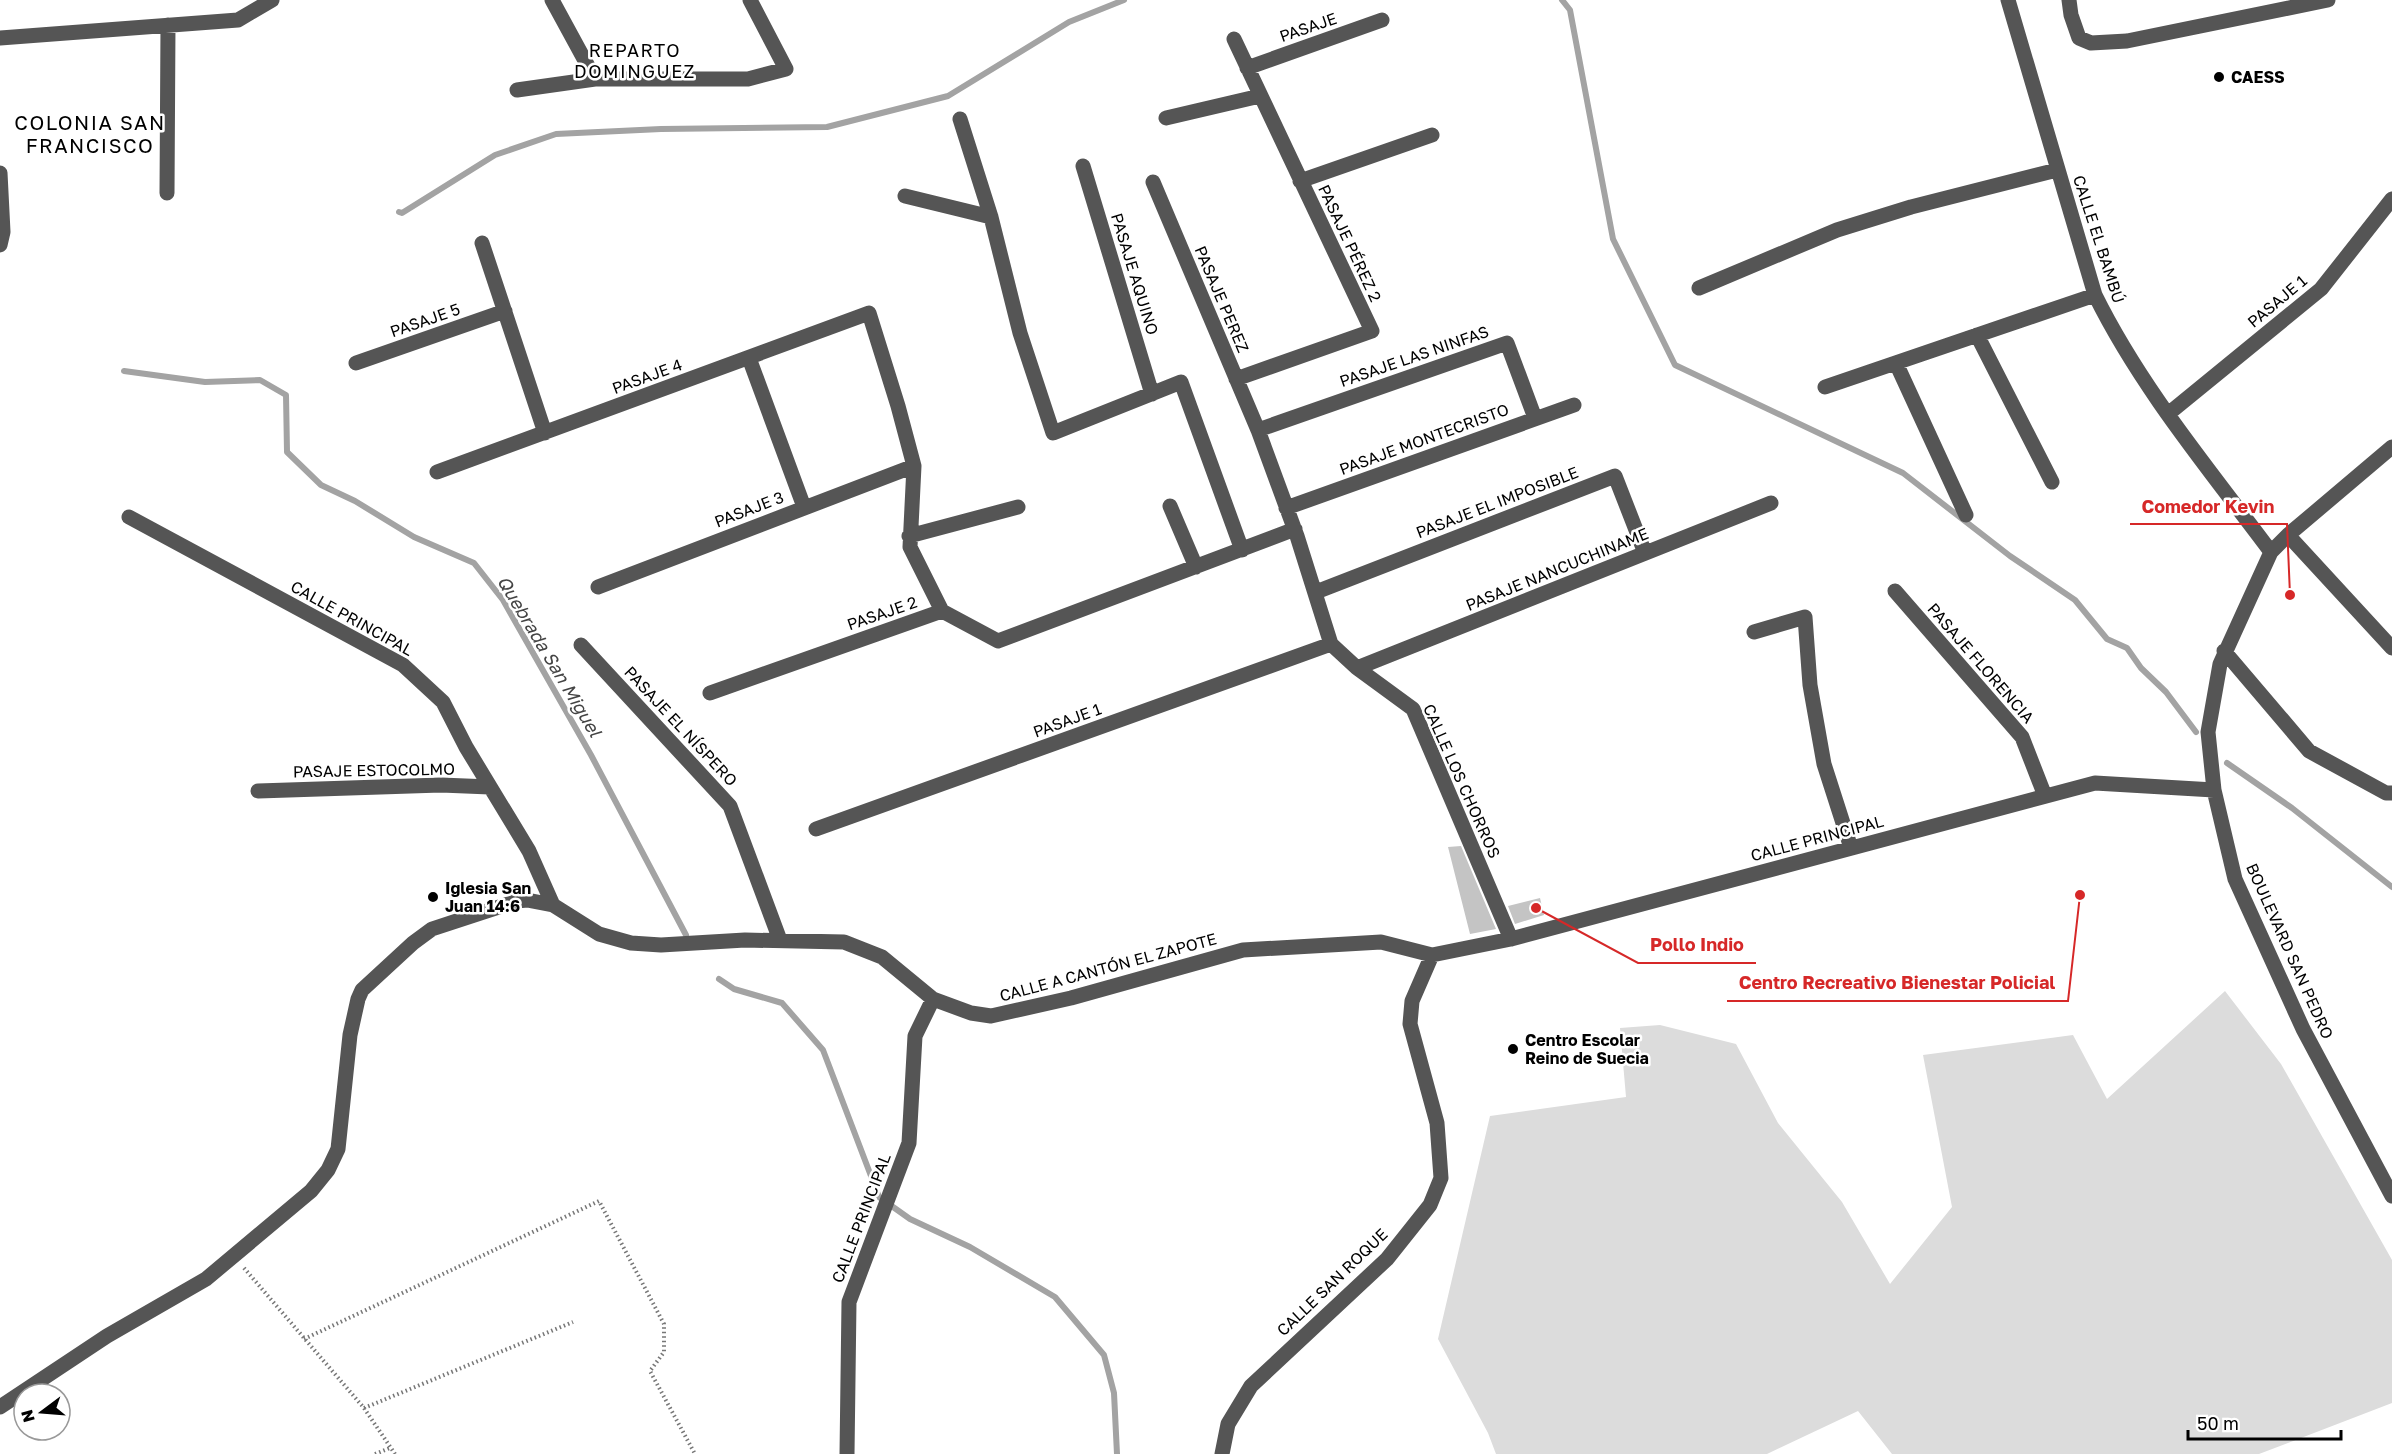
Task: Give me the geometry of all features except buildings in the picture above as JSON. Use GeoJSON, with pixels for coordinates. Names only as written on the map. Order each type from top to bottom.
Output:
{"type":"FeatureCollection","features":[{"type":"Feature","properties":{"kind":"street"},"geometry":{"type":"LineString","coordinates":[[0,38],[238,20],[272,0]]}},
{"type":"Feature","properties":{"kind":"street"},"geometry":{"type":"LineString","coordinates":[[552,0],[595,79]]}},
{"type":"Feature","properties":{"kind":"street"},"geometry":{"type":"LineString","coordinates":[[517,90],[595,79],[748,79],[786,69],[750,0]]}},
{"type":"Feature","properties":{"kind":"street","name":"CALLE EL BAMBÚ"},"geometry":{"type":"LineString","coordinates":[[2008,0],[2095,295],[2114,333],[2168,414],[2271,552]]}},
{"type":"Feature","properties":{"kind":"street"},"geometry":{"type":"LineString","coordinates":[[2069,0],[2071,15],[2079,38],[2091,43],[2127,41],[2328,0]]}},
{"type":"Feature","properties":{"kind":"street","name":"PASAJE"},"geometry":{"type":"LineString","coordinates":[[1247,68],[1382,20]]}},
{"type":"Feature","properties":{"kind":"street"},"geometry":{"type":"LineString","coordinates":[[167,193],[168,25]]}},
{"type":"Feature","properties":{"kind":"street","name":"PASAJE PÉREZ 2"},"geometry":{"type":"LineString","coordinates":[[1234,39],[1372,331],[1236,379]]}},
{"type":"Feature","properties":{"kind":"street"},"geometry":{"type":"LineString","coordinates":[[1166,118],[1260,96]]}},
{"type":"Feature","properties":{"kind":"street"},"geometry":{"type":"LineString","coordinates":[[960,119],[991,217],[1020,333],[1053,434],[1181,382],[1242,550]]}},
{"type":"Feature","properties":{"kind":"street"},"geometry":{"type":"LineString","coordinates":[[1300,181],[1432,135]]}},
{"type":"Feature","properties":{"kind":"street","name":"PASAJE AQUINO"},"geometry":{"type":"LineString","coordinates":[[1083,166],[1152,394]]}},
{"type":"Feature","properties":{"kind":"street"},"geometry":{"type":"LineString","coordinates":[[1700,288],[1837,230],[2057,170]]}},
{"type":"Feature","properties":{"kind":"street"},"geometry":{"type":"LineString","coordinates":[[0,173],[3,232],[0,245]]}},
{"type":"Feature","properties":{"kind":"street","name":"PASAJE PEREZ"},"geometry":{"type":"LineString","coordinates":[[1153,182],[1258,430]]}},
{"type":"Feature","properties":{"kind":"street"},"geometry":{"type":"LineString","coordinates":[[905,196],[991,217]]}},
{"type":"Feature","properties":{"kind":"street","name":"PASAJE 1"},"geometry":{"type":"LineString","coordinates":[[2168,414],[2321,289],[2392,199]]}},
{"type":"Feature","properties":{"kind":"street"},"geometry":{"type":"LineString","coordinates":[[482,243],[545,433]]}},
{"type":"Feature","properties":{"kind":"street"},"geometry":{"type":"LineString","coordinates":[[1826,387],[2095,295]]}},
{"type":"Feature","properties":{"kind":"street","name":"PASAJE 5"},"geometry":{"type":"LineString","coordinates":[[356,363],[505,311]]}},
{"type":"Feature","properties":{"kind":"street","name":"PASAJE 4"},"geometry":{"type":"LineString","coordinates":[[437,472],[869,313],[914,466]]}},
{"type":"Feature","properties":{"kind":"street"},"geometry":{"type":"LineString","coordinates":[[1977,335],[2052,482]]}},
{"type":"Feature","properties":{"kind":"street","name":"PASAJE LAS NINFAS"},"geometry":{"type":"LineString","coordinates":[[1258,430],[1507,343],[1535,418]]}},
{"type":"Feature","properties":{"kind":"street"},"geometry":{"type":"LineString","coordinates":[[749,358],[804,507]]}},
{"type":"Feature","properties":{"kind":"street"},"geometry":{"type":"LineString","coordinates":[[1896,363],[1966,515]]}},
{"type":"Feature","properties":{"kind":"street","name":"PASAJE MONTECRISTO"},"geometry":{"type":"LineString","coordinates":[[1286,508],[1574,405]]}},
{"type":"Feature","properties":{"kind":"street"},"geometry":{"type":"LineString","coordinates":[[1258,430],[1316,592],[1331,644]]}},
{"type":"Feature","properties":{"kind":"street","name":"BOULEVARD SAN PEDRO"},"geometry":{"type":"LineString","coordinates":[[2392,448],[2288,535],[2271,552],[2224,651],[2208,732],[2214,790],[2235,879],[2303,1029],[2392,1196]]}},
{"type":"Feature","properties":{"kind":"street"},"geometry":{"type":"LineString","coordinates":[[914,466],[910,547],[942,611]]}},
{"type":"Feature","properties":{"kind":"street","name":"PASAJE 3"},"geometry":{"type":"LineString","coordinates":[[598,587],[914,466]]}},
{"type":"Feature","properties":{"kind":"street","name":"PASAJE EL IMPOSIBLE"},"geometry":{"type":"LineString","coordinates":[[1316,592],[1615,476],[1645,553]]}},
{"type":"Feature","properties":{"kind":"street","name":"PASAJE NANCUCHINAME"},"geometry":{"type":"LineString","coordinates":[[1357,668],[1771,503]]}},
{"type":"Feature","properties":{"kind":"street"},"geometry":{"type":"LineString","coordinates":[[1170,506],[1196,567]]}},
{"type":"Feature","properties":{"kind":"street"},"geometry":{"type":"LineString","coordinates":[[909,536],[1018,507]]}},
{"type":"Feature","properties":{"kind":"street","name":"CALLE PRINCIPAL"},"geometry":{"type":"LineString","coordinates":[[129,517],[403,665],[443,702],[529,852],[553,905]]}},
{"type":"Feature","properties":{"kind":"street","name":"PASAJE 2"},"geometry":{"type":"LineString","coordinates":[[710,693],[942,611],[998,641],[1294,529]]}},
{"type":"Feature","properties":{"kind":"street"},"geometry":{"type":"LineString","coordinates":[[2288,535],[2392,648]]}},
{"type":"Feature","properties":{"kind":"street","name":"PASAJE FLORENCIA"},"geometry":{"type":"LineString","coordinates":[[1895,591],[2022,737],[2045,796]]}},
{"type":"Feature","properties":{"kind":"street"},"geometry":{"type":"LineString","coordinates":[[1754,632],[1805,617],[1810,685],[1824,764],[1851,848]]}},
{"type":"Feature","properties":{"kind":"street","name":"PASAJE 1"},"geometry":{"type":"LineString","coordinates":[[816,829],[1331,644]]}},
{"type":"Feature","properties":{"kind":"street","name":"CALLE LOS CHORROS"},"geometry":{"type":"LineString","coordinates":[[1331,644],[1357,668],[1413,709],[1511,939]]}},
{"type":"Feature","properties":{"kind":"street","name":"PASAJE EL NÍSPERO"},"geometry":{"type":"LineString","coordinates":[[581,645],[730,806],[780,940]]}},
{"type":"Feature","properties":{"kind":"street"},"geometry":{"type":"LineString","coordinates":[[2224,651],[2309,751],[2386,793],[2392,793]]}},
{"type":"Feature","properties":{"kind":"street","name":"CALLE PRINCIPAL"},"geometry":{"type":"LineString","coordinates":[[1432,955],[1511,939],[2095,783],[2214,790]]}},
{"type":"Feature","properties":{"kind":"street","name":"PASAJE ESTOCOLMO"},"geometry":{"type":"LineString","coordinates":[[258,791],[441,785],[490,787]]}},
{"type":"Feature","properties":{"kind":"street","name":"CALLE A CANTÓN EL ZAPOTE"},"geometry":{"type":"LineString","coordinates":[[0,1407],[107,1336],[206,1278],[310,1191],[334,1160],[338,1149],[352,1026],[358,999],[366,985],[412,943],[432,929],[517,901],[553,905],[599,934],[631,943],[661,945],[780,940],[834,941],[866,949],[882,957],[933,999],[971,1013],[991,1016],[1071,998],[1243,950],[1381,942],[1432,955]]}},
{"type":"Feature","properties":{"kind":"street","name":"CALLE SAN ROQUE"},"geometry":{"type":"LineString","coordinates":[[1222,1454],[1228,1424],[1251,1386],[1387,1259],[1430,1205],[1441,1178],[1437,1123],[1410,1024],[1412,1001],[1432,955]]}},
{"type":"Feature","properties":{"kind":"street","name":"CALLE PRINCIPAL"},"geometry":{"type":"LineString","coordinates":[[847,1454],[849,1302],[909,1143],[915,1036],[933,999]]}},
{"type":"Feature","properties":{"kind":"path"},"geometry":{"type":"LineString","coordinates":[[304,1339],[599,1201],[664,1324],[664,1352],[650,1371],[695,1454]]}},
{"type":"Feature","properties":{"kind":"path"},"geometry":{"type":"LineString","coordinates":[[234,1256],[364,1408],[395,1454]]}},
{"type":"Feature","properties":{"kind":"path"},"geometry":{"type":"LineString","coordinates":[[364,1408],[573,1322]]}},
{"type":"Feature","properties":{"kind":"path"},"geometry":{"type":"LineString","coordinates":[[375,1454],[390,1448]]}},
{"type":"Feature","properties":{"kind":"shaded area"},"geometry":{"type":"Polygon","coordinates":[[[2225,991],[2281,1064],[2392,1260],[2392,1403],[2259,1454],[1892,1454],[1858,1411],[1767,1454],[1496,1454],[1488,1433],[1438,1339],[1490,1116],[1626,1097],[1620,1028],[1660,1025],[1736,1044],[1778,1123],[1842,1202],[1890,1284],[1952,1207],[1923,1055],[2073,1035],[2107,1099],[2225,991]]]}},
{"type":"Feature","properties":{"kind":"waterway"},"geometry":{"type":"LineString","coordinates":[[399,212],[402,213],[495,155],[556,134],[661,129],[827,127],[948,96],[1069,22],[1124,0]]}},
{"type":"Feature","properties":{"kind":"waterway"},"geometry":{"type":"LineString","coordinates":[[1562,0],[1570,10],[1613,239],[1675,365],[1903,473],[2010,556],[2075,600],[2107,639],[2127,648],[2141,668],[2166,692],[2196,732]]}},
{"type":"Feature","properties":{"kind":"waterway","name":"Quebrada San Miguel"},"geometry":{"type":"LineString","coordinates":[[124,371],[205,382],[260,380],[286,395],[287,452],[321,485],[355,501],[414,537],[474,563],[503,600],[591,755],[686,935]]}},
{"type":"Feature","properties":{"kind":"waterway"},"geometry":{"type":"LineString","coordinates":[[2227,763],[2292,808],[2392,887]]}},
{"type":"Feature","properties":{"kind":"waterway","name":"Quebrada San Miguel"},"geometry":{"type":"LineString","coordinates":[[719,979],[734,989],[782,1003],[823,1050],[879,1197],[910,1219],[970,1247],[1055,1297],[1104,1355],[1114,1393],[1117,1454]]}},
{"type":"Feature","properties":{"kind":"place","name":"CAESS"},"geometry":{"type":"Point","coordinates":[2219,77]}},
{"type":"Feature","properties":{"kind":"place","name":"Comedor Kevin"},"geometry":{"type":"Point","coordinates":[2290,595]}},
{"type":"Feature","properties":{"kind":"place","name":"Centro Recreativo Bienestar Policial"},"geometry":{"type":"Point","coordinates":[2080,895]}},
{"type":"Feature","properties":{"kind":"place","name":"Iglesia San Juan 14:6"},"geometry":{"type":"Point","coordinates":[433,897]}},
{"type":"Feature","properties":{"kind":"place","name":"Pollo Indio"},"geometry":{"type":"Point","coordinates":[1536,908]}},
{"type":"Feature","properties":{"kind":"place","name":"Centro Escolar Reino de Suecia"},"geometry":{"type":"Point","coordinates":[1513,1049]}},
{"type":"Feature","properties":{"kind":"district","name":"REPARTO DOMINGUEZ"},"geometry":{"type":"Point","coordinates":[635,60]}},
{"type":"Feature","properties":{"kind":"district","name":"COLONIA SAN FRANCISCO"},"geometry":{"type":"Point","coordinates":[90,134]}}]}
